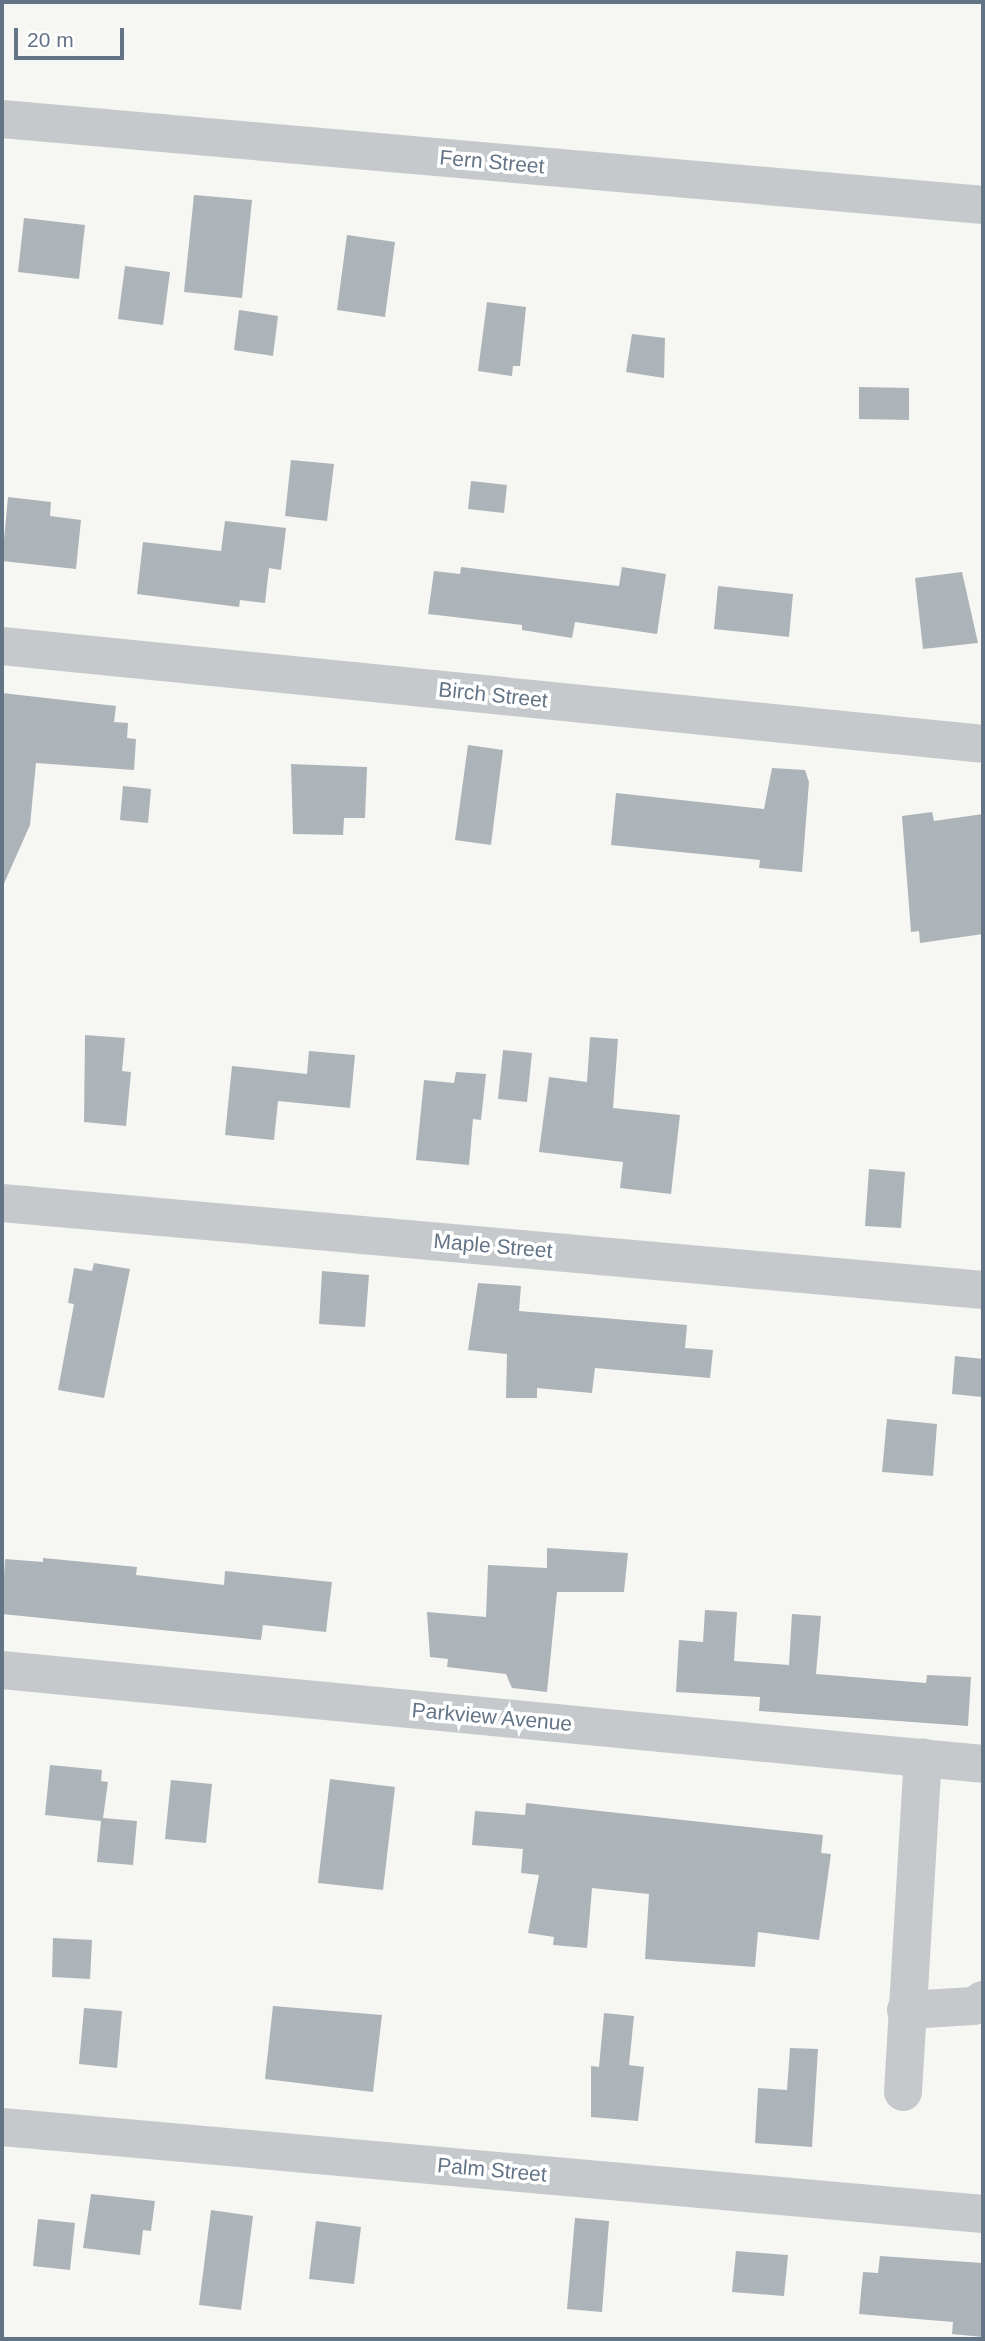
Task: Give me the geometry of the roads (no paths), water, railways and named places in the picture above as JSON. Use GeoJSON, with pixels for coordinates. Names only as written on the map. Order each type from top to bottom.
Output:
{"type":"FeatureCollection","features":[{"type":"Feature","properties":{"kind":"street","name":"Fern Street"},"geometry":{"type":"LineString","coordinates":[[2,119],[983,205]]}},
{"type":"Feature","properties":{"kind":"street","name":"Birch Street"},"geometry":{"type":"LineString","coordinates":[[2,646],[983,744]]}},
{"type":"Feature","properties":{"kind":"street","name":"Maple Street"},"geometry":{"type":"LineString","coordinates":[[2,1203],[983,1290]]}},
{"type":"Feature","properties":{"kind":"street","name":"Parkview Avenue"},"geometry":{"type":"LineString","coordinates":[[2,1670],[983,1763]]}},
{"type":"Feature","properties":{"kind":"street"},"geometry":{"type":"LineString","coordinates":[[903,2092],[923,1758]]}},
{"type":"Feature","properties":{"kind":"street"},"geometry":{"type":"LineString","coordinates":[[906,2010],[974,2006],[983,2000]]}},
{"type":"Feature","properties":{"kind":"street","name":"Palm Street"},"geometry":{"type":"LineString","coordinates":[[2,2127],[983,2214]]}}]}
